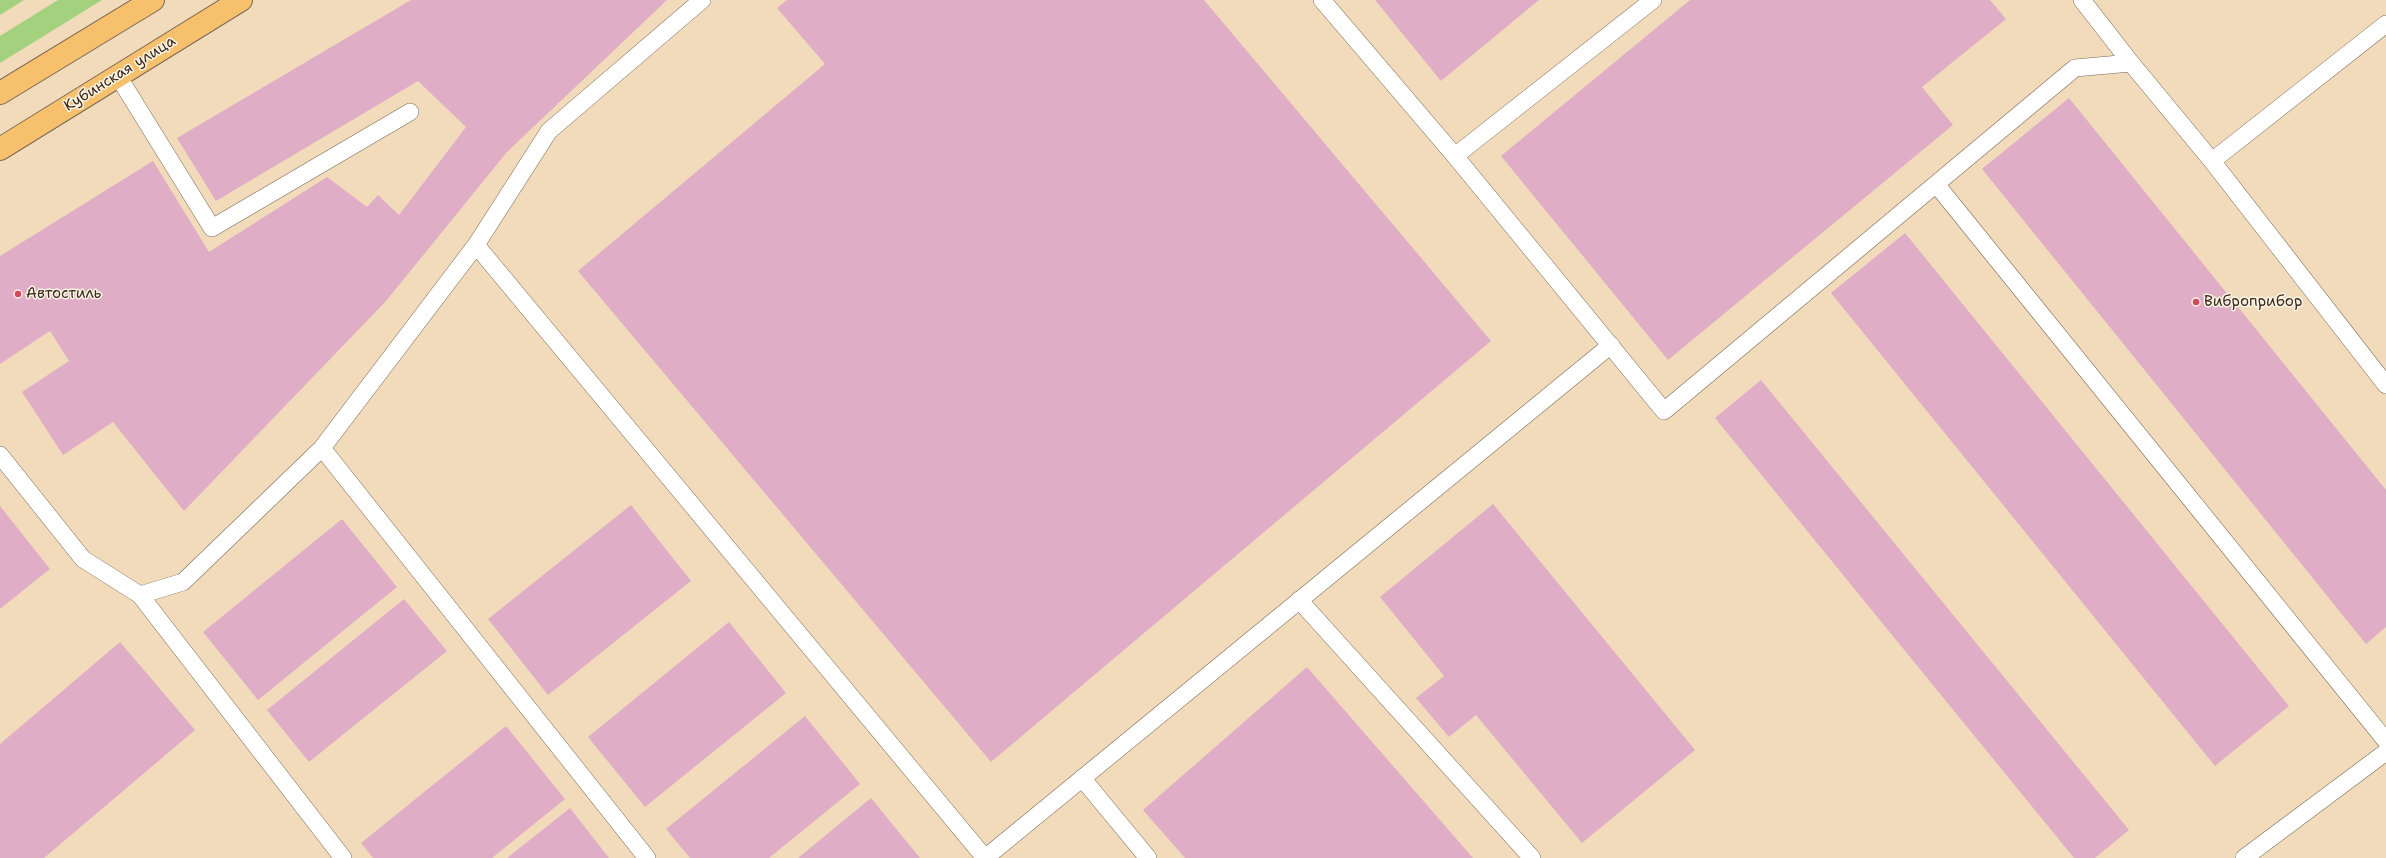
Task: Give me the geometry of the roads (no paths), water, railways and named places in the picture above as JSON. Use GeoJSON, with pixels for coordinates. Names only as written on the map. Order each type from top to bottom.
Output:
{"type":"FeatureCollection","features":[{"type":"Feature","properties":{"kind":"main road"},"geometry":{"type":"LineString","coordinates":[[0,94],[153,0]]}},
{"type":"Feature","properties":{"kind":"main road","name":"Кубинская улица"},"geometry":{"type":"LineString","coordinates":[[0,148],[241,0]]}},
{"type":"Feature","properties":{"kind":"lane"},"geometry":{"type":"LineString","coordinates":[[140,595],[183,582],[322,448],[476,245],[549,131],[702,0]]}},
{"type":"Feature","properties":{"kind":"lane"},"geometry":{"type":"LineString","coordinates":[[1322,0],[1455,156],[1664,411],[2075,68],[2131,63]]}},
{"type":"Feature","properties":{"kind":"lane"},"geometry":{"type":"LineString","coordinates":[[1455,156],[1653,0]]}},
{"type":"Feature","properties":{"kind":"lane"},"geometry":{"type":"LineString","coordinates":[[2082,0],[2131,63],[2212,161],[2386,385]]}},
{"type":"Feature","properties":{"kind":"lane"},"geometry":{"type":"LineString","coordinates":[[2212,161],[2386,24]]}},
{"type":"Feature","properties":{"kind":"lane"},"geometry":{"type":"LineString","coordinates":[[118,76],[212,228],[410,112]]}},
{"type":"Feature","properties":{"kind":"lane"},"geometry":{"type":"LineString","coordinates":[[1936,184],[2386,741]]}},
{"type":"Feature","properties":{"kind":"lane"},"geometry":{"type":"LineString","coordinates":[[476,245],[985,858],[1610,345]]}},
{"type":"Feature","properties":{"kind":"lane"},"geometry":{"type":"LineString","coordinates":[[322,448],[647,858]]}},
{"type":"Feature","properties":{"kind":"lane"},"geometry":{"type":"LineString","coordinates":[[0,455],[83,559],[140,595],[344,858]]}},
{"type":"Feature","properties":{"kind":"lane"},"geometry":{"type":"LineString","coordinates":[[1299,600],[1532,858]]}},
{"type":"Feature","properties":{"kind":"lane"},"geometry":{"type":"LineString","coordinates":[[2250,856],[2386,752]]}},
{"type":"Feature","properties":{"kind":"lane"},"geometry":{"type":"LineString","coordinates":[[1082,778],[1148,858]]}},
{"type":"Feature","properties":{"kind":"place","name":"Автостиль"},"geometry":{"type":"Point","coordinates":[18,294]}},
{"type":"Feature","properties":{"kind":"place","name":"Виброприбор"},"geometry":{"type":"Point","coordinates":[2196,302]}}]}
